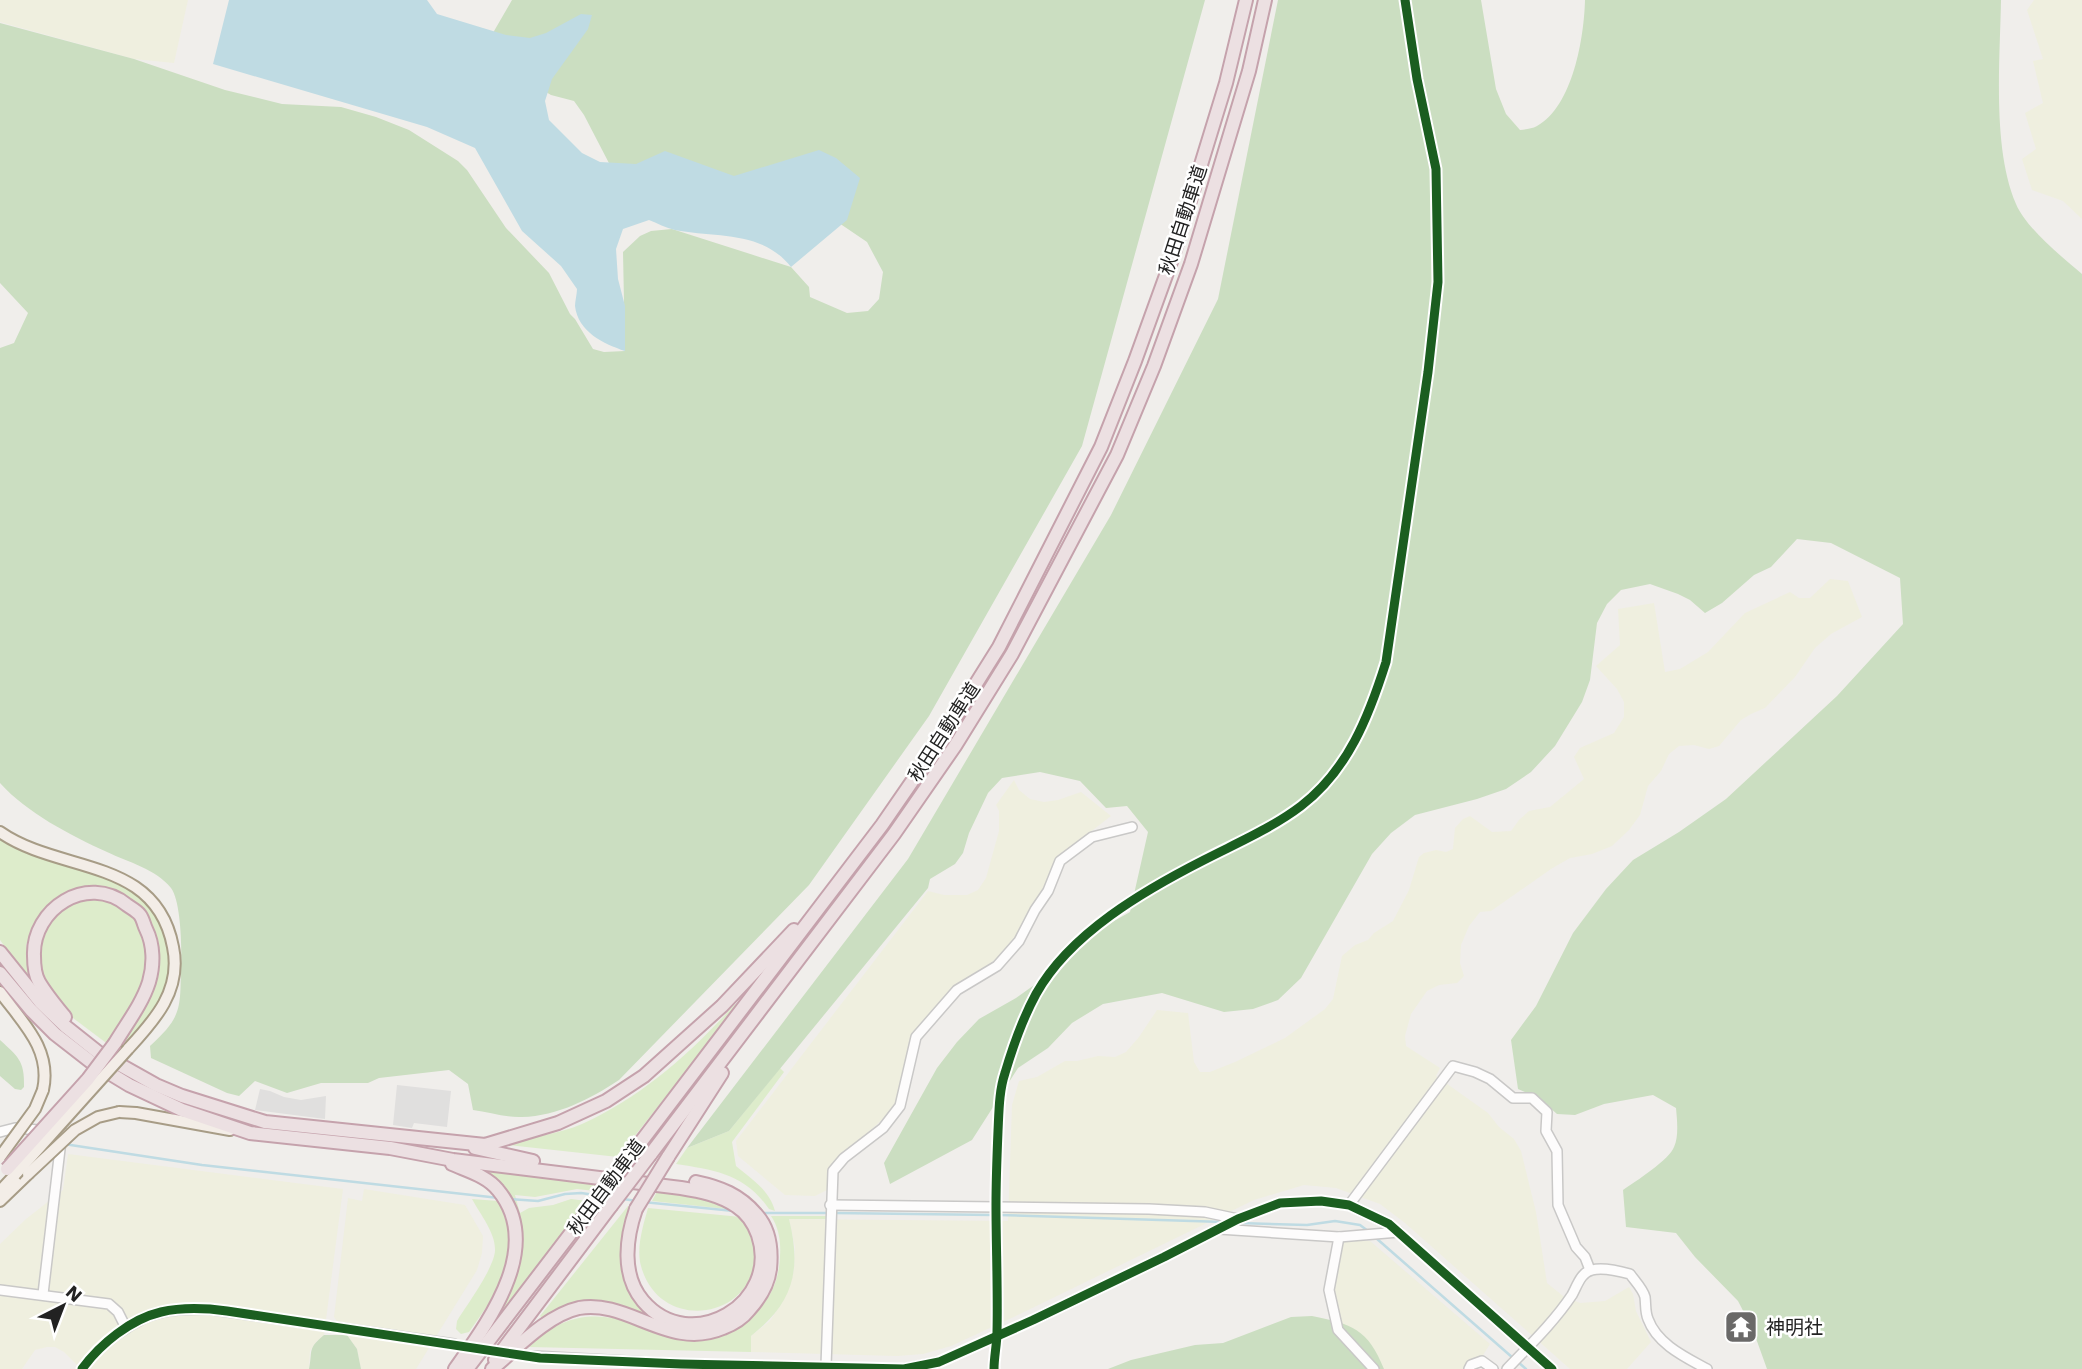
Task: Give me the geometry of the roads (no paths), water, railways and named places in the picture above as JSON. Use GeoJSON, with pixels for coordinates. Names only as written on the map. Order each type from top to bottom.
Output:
{"type":"FeatureCollection","features":[{"type":"Feature","properties":{"kind":"highway","name":"秋田自動車道"},"geometry":{"type":"LineString","coordinates":[[467,1369],[840,881],[942,738],[999,647],[1101,447],[1135,360],[1172,256],[1226,83],[1246,0]]}},
{"type":"Feature","properties":{"kind":"highway","name":"秋田自動車道"},"geometry":{"type":"LineString","coordinates":[[490,1369],[880,853],[955,747],[1012,653],[1117,455],[1153,366],[1191,264],[1249,71],[1265,0]]}},
{"type":"Feature","properties":{"kind":"highway"},"geometry":{"type":"LineString","coordinates":[[0,952],[41,1003],[99,1053],[144,1079],[182,1096],[265,1122],[485,1145],[558,1124],[606,1101],[644,1076],[722,1006],[840,881]]}},
{"type":"Feature","properties":{"kind":"highway"},"geometry":{"type":"LineString","coordinates":[[7,1174],[115,1043],[137,1008],[149,982],[153,960],[151,939],[139,915],[120,899],[104,893],[72,896],[57,905],[41,923],[34,940],[38,981],[58,1009],[99,1053]]}},
{"type":"Feature","properties":{"kind":"highway"},"geometry":{"type":"LineString","coordinates":[[0,974],[55,1034],[91,1062],[129,1085],[181,1110],[250,1133],[390,1148],[453,1160],[691,1190],[726,1200],[748,1216],[757,1231],[763,1250],[761,1271],[752,1291],[736,1309],[711,1323],[687,1326],[668,1321],[650,1309],[639,1296],[631,1278],[626,1252],[630,1227],[636,1209],[668,1157],[778,988]]}},
{"type":"Feature","properties":{"kind":"highway"},"geometry":{"type":"LineString","coordinates":[[458,1143],[520,1159],[684,1180],[720,1188],[742,1199],[758,1215],[766,1228],[772,1254],[769,1276],[761,1297],[743,1317],[731,1325],[711,1333],[693,1335],[668,1331],[600,1308],[579,1308],[543,1326],[490,1369]]}},
{"type":"Feature","properties":{"kind":"highway"},"geometry":{"type":"LineString","coordinates":[[433,1156],[480,1176],[498,1189],[514,1220],[513,1265],[506,1283],[486,1323],[454,1369]]}},
{"type":"Feature","properties":{"kind":"main road"},"geometry":{"type":"LineString","coordinates":[[0,832],[24,846],[110,873],[135,886],[154,903],[165,919],[175,953],[175,975],[168,999],[150,1026],[7,1174],[0,1191]]}},
{"type":"Feature","properties":{"kind":"main road"},"geometry":{"type":"LineString","coordinates":[[0,992],[29,1030],[42,1053],[45,1066],[43,1090],[35,1109],[0,1157]]}},
{"type":"Feature","properties":{"kind":"main road"},"geometry":{"type":"LineString","coordinates":[[0,1201],[75,1130],[98,1117],[119,1112],[136,1113],[250,1133]]}},
{"type":"Feature","properties":{"kind":"street"},"geometry":{"type":"LineString","coordinates":[[994,1369],[997,1335],[996,1208],[1000,1103],[1004,1076],[1037,994],[1048,976],[1071,950],[1132,901],[1181,872],[1273,825],[1303,805],[1345,757],[1363,729],[1386,662],[1438,282],[1436,169],[1417,79],[1405,0]]}},
{"type":"Feature","properties":{"kind":"street"},"geometry":{"type":"LineString","coordinates":[[826,1366],[833,1171],[844,1158],[883,1128],[900,1106],[916,1037],[957,990],[997,965],[1019,941],[1048,891],[1060,861],[1092,837],[1132,827]]}},
{"type":"Feature","properties":{"kind":"street"},"geometry":{"type":"LineString","coordinates":[[1349,1205],[1453,1066],[1490,1079],[1513,1098],[1532,1098],[1547,1112],[1546,1131],[1557,1151],[1558,1205],[1576,1247],[1585,1257],[1590,1270]]}},
{"type":"Feature","properties":{"kind":"street"},"geometry":{"type":"LineString","coordinates":[[0,1132],[15,1128],[61,1132],[43,1294]]}},
{"type":"Feature","properties":{"kind":"street"},"geometry":{"type":"LineString","coordinates":[[534,1356],[681,1364],[904,1369],[939,1362],[1065,1306],[1238,1219],[1280,1203],[1321,1201],[1349,1205],[1378,1217],[1399,1232],[1525,1350],[1552,1369]]}},
{"type":"Feature","properties":{"kind":"street"},"geometry":{"type":"LineString","coordinates":[[830,1205],[1160,1210],[1205,1212],[1238,1219]]}},
{"type":"Feature","properties":{"kind":"street"},"geometry":{"type":"LineString","coordinates":[[1219,1229],[1339,1237],[1399,1232]]}},
{"type":"Feature","properties":{"kind":"street"},"geometry":{"type":"LineString","coordinates":[[1339,1237],[1329,1290],[1338,1330],[1374,1369]]}},
{"type":"Feature","properties":{"kind":"street"},"geometry":{"type":"LineString","coordinates":[[1510,1366],[1570,1297],[1582,1276],[1590,1270],[1617,1270],[1630,1274],[1645,1295],[1648,1321],[1662,1340],[1678,1354],[1707,1369]]}},
{"type":"Feature","properties":{"kind":"street"},"geometry":{"type":"LineString","coordinates":[[0,1290],[109,1304],[118,1312],[126,1328]]}},
{"type":"Feature","properties":{"kind":"street"},"geometry":{"type":"LineString","coordinates":[[82,1369],[110,1339],[126,1328],[160,1312],[184,1308],[454,1344]]}},
{"type":"Feature","properties":{"kind":"street"},"geometry":{"type":"LineString","coordinates":[[1469,1369],[1471,1365],[1482,1361],[1493,1369]]}},
{"type":"Feature","properties":{"kind":"water"},"geometry":{"type":"Polygon","coordinates":[[[229,0],[427,0],[437,14],[506,35],[530,38],[546,33],[581,14],[592,15],[588,29],[552,79],[545,101],[549,120],[582,153],[600,162],[636,164],[665,151],[734,176],[819,150],[836,158],[860,178],[847,220],[791,267],[779,255],[752,241],[675,230],[649,220],[623,229],[616,249],[618,279],[625,306],[625,351],[593,336],[581,323],[575,306],[577,289],[561,266],[522,231],[475,148],[427,127],[213,64],[229,0]]]}},
{"type":"Feature","properties":{"kind":"waterway"},"geometry":{"type":"LineString","coordinates":[[64,1144],[202,1165],[499,1198]]}},
{"type":"Feature","properties":{"kind":"waterway"},"geometry":{"type":"LineString","coordinates":[[509,1199],[538,1201],[565,1194],[595,1195]]}},
{"type":"Feature","properties":{"kind":"waterway"},"geometry":{"type":"LineString","coordinates":[[623,1199],[637,1201]]}},
{"type":"Feature","properties":{"kind":"waterway"},"geometry":{"type":"LineString","coordinates":[[643,1202],[734,1211]]}},
{"type":"Feature","properties":{"kind":"waterway"},"geometry":{"type":"LineString","coordinates":[[762,1213],[829,1213]]}},
{"type":"Feature","properties":{"kind":"waterway"},"geometry":{"type":"LineString","coordinates":[[835,1213],[993,1215]]}},
{"type":"Feature","properties":{"kind":"waterway"},"geometry":{"type":"LineString","coordinates":[[1000,1215],[1224,1222]]}},
{"type":"Feature","properties":{"kind":"waterway"},"geometry":{"type":"LineString","coordinates":[[1238,1223],[1307,1225],[1335,1221],[1360,1225],[1368,1231]]}},
{"type":"Feature","properties":{"kind":"waterway"},"geometry":{"type":"LineString","coordinates":[[1376,1238],[1513,1358]]}},
{"type":"Feature","properties":{"kind":"waterway"},"geometry":{"type":"LineString","coordinates":[[1518,1362],[1526,1369]]}},
{"type":"Feature","properties":{"kind":"tunnel"},"geometry":{"type":"LineString","coordinates":[[454,1344],[534,1356]]}},
{"type":"Feature","properties":{"kind":"place","name":"神明社"},"geometry":{"type":"Point","coordinates":[1741,1327]}}]}
